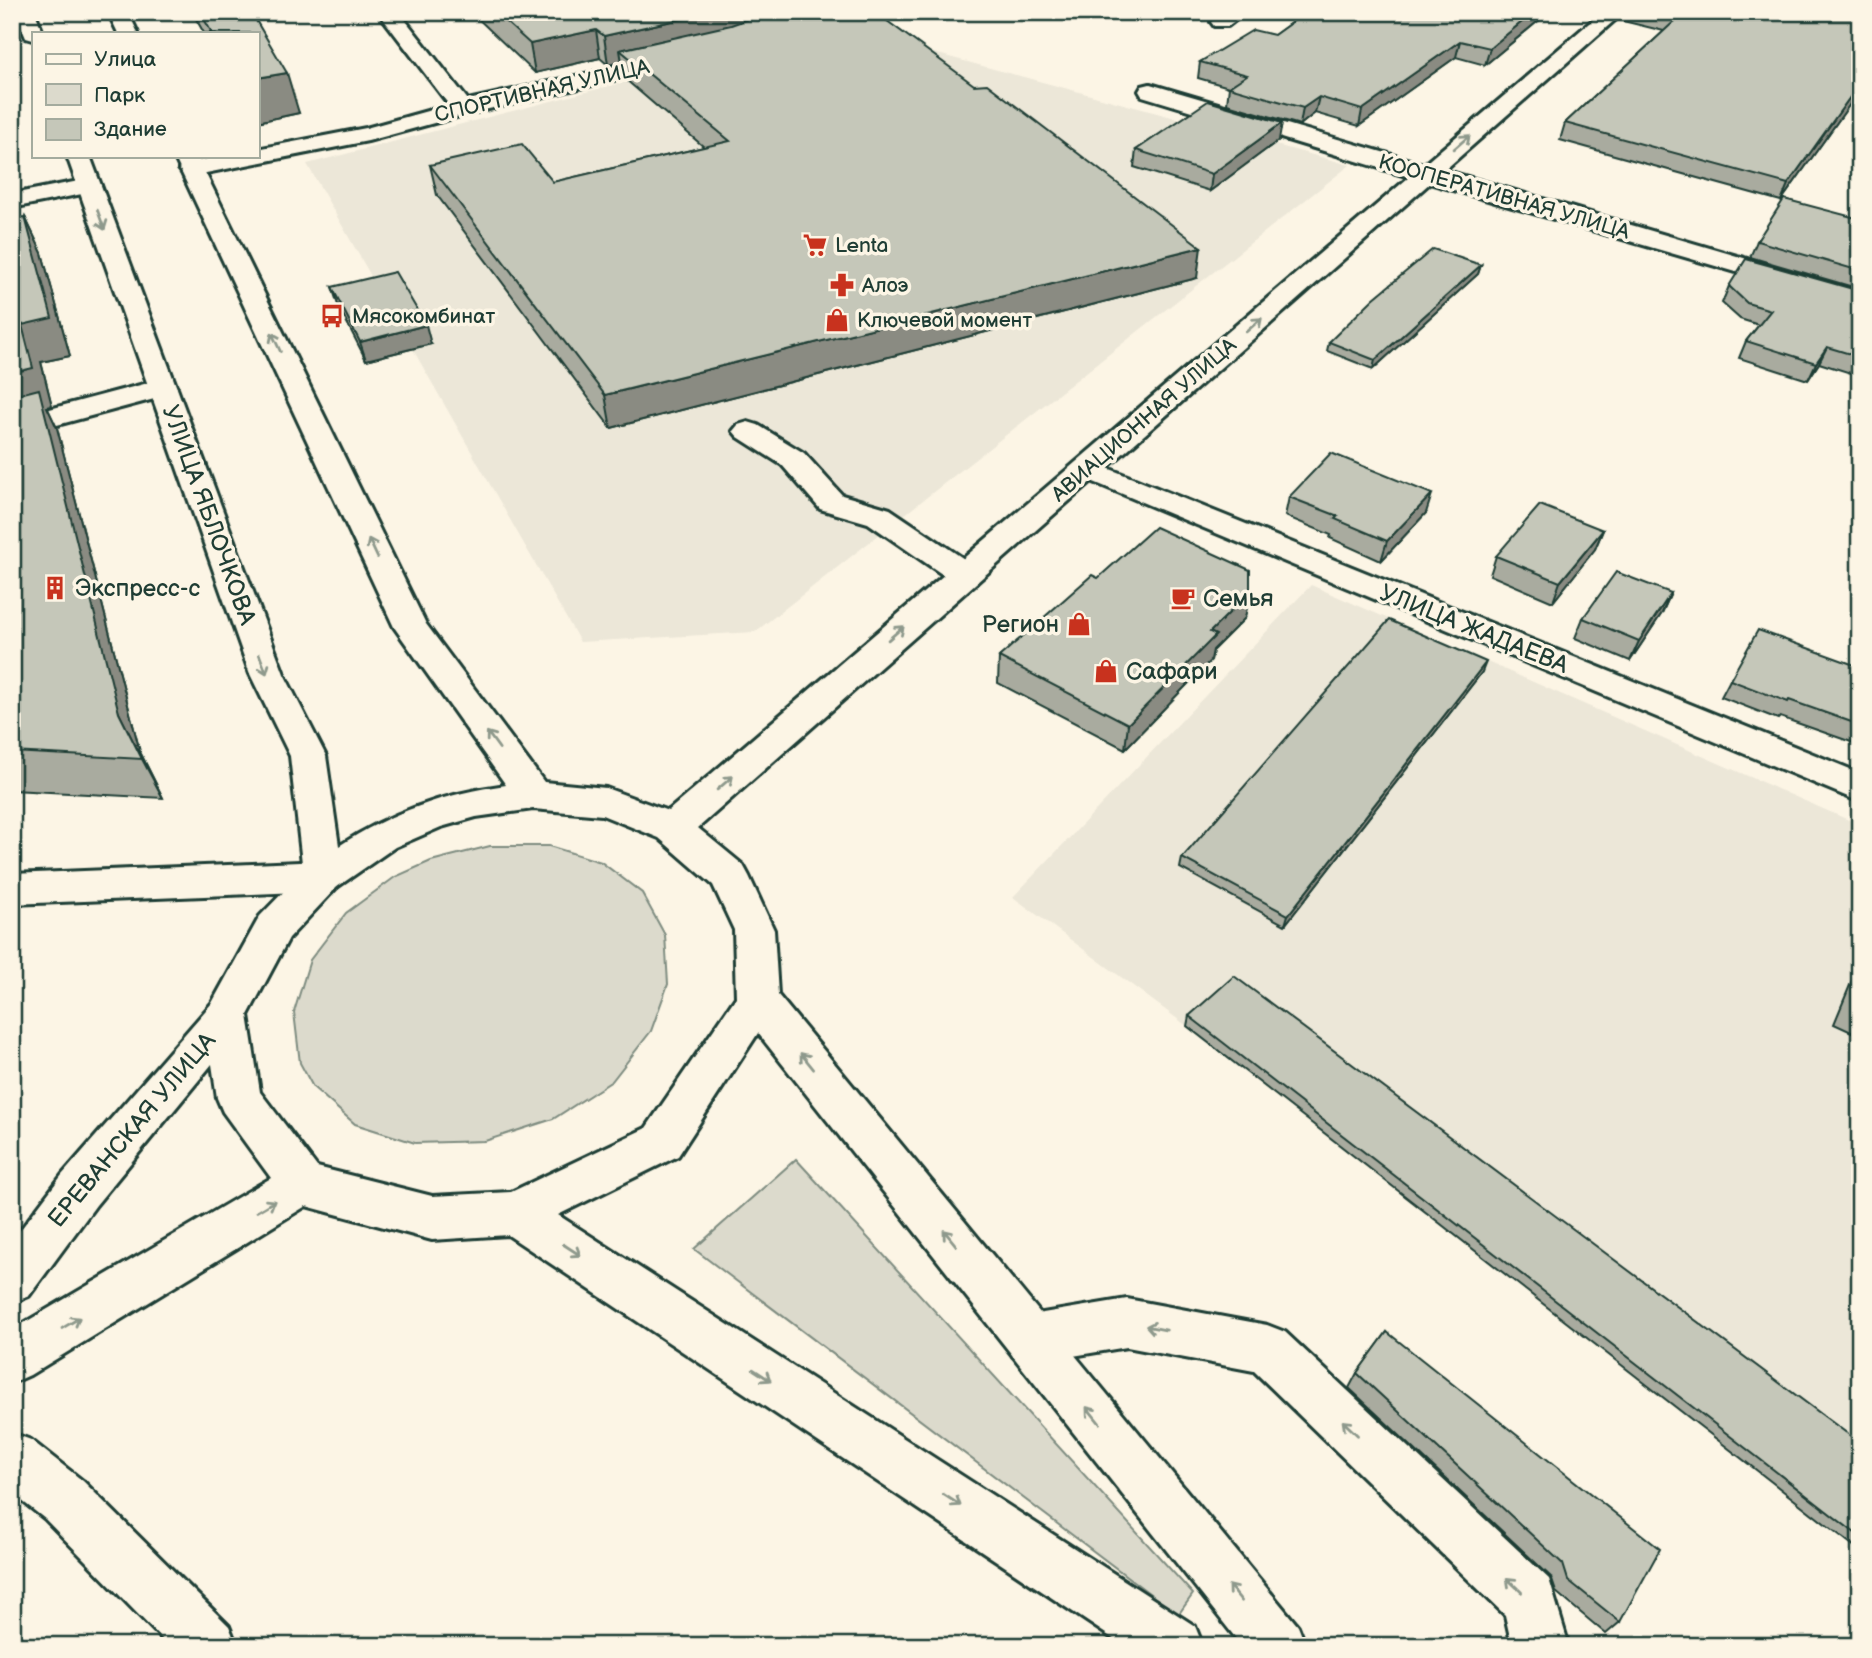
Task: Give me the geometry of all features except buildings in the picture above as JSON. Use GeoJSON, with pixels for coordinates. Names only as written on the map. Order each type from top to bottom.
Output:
{"type":"FeatureCollection","features":[{"type":"Feature","properties":{"kind":"main road"},"geometry":{"type":"LineString","coordinates":[[25,12],[32,32]]}},
{"type":"Feature","properties":{"kind":"main road"},"geometry":{"type":"LineString","coordinates":[[118,12],[128,32]]}},
{"type":"Feature","properties":{"kind":"main road"},"geometry":{"type":"LineString","coordinates":[[388,12],[463,108]]}},
{"type":"Feature","properties":{"kind":"main road","name":"АВИАЦИОННАЯ УЛИЦА"},"geometry":{"type":"LineString","coordinates":[[673,828],[1614,12]]}},
{"type":"Feature","properties":{"kind":"main road","name":"СПОРТИВНАЯ УЛИЦА"},"geometry":{"type":"LineString","coordinates":[[259,156],[368,134],[463,108],[701,54]]}},
{"type":"Feature","properties":{"kind":"main road","name":"КООПЕРАТИВНАЯ УЛИЦА"},"geometry":{"type":"LineString","coordinates":[[1150,91],[1424,174],[1860,300]]}},
{"type":"Feature","properties":{"kind":"main road","name":"УЛИЦА ЯБЛОЧКОВА"},"geometry":{"type":"LineString","coordinates":[[79,158],[267,674],[308,756],[323,876]]}},
{"type":"Feature","properties":{"kind":"main road","name":"СПОРТИВНАЯ УЛИЦА"},"geometry":{"type":"LineString","coordinates":[[188,162],[234,158]]}},
{"type":"Feature","properties":{"kind":"main road"},"geometry":{"type":"LineString","coordinates":[[188,162],[411,627],[533,795]]}},
{"type":"Feature","properties":{"kind":"main road"},"geometry":{"type":"LineString","coordinates":[[12,201],[89,186]]}},
{"type":"Feature","properties":{"kind":"main road"},"geometry":{"type":"LineString","coordinates":[[12,428],[163,388]]}},
{"type":"Feature","properties":{"kind":"main road"},"geometry":{"type":"LineString","coordinates":[[748,430],[793,459],[831,502],[879,516],[964,574]]}},
{"type":"Feature","properties":{"kind":"main road","name":"УЛИЦА ЖАДАЕВА"},"geometry":{"type":"LineString","coordinates":[[1088,469],[1860,788]]}},
{"type":"Feature","properties":{"kind":"main road","name":"ЕРЕВАНСКАЯ УЛИЦА"},"geometry":{"type":"LineString","coordinates":[[12,1280],[79,1190],[227,1015],[274,927],[323,876],[381,837],[428,817],[476,803],[533,795],[606,802],[673,828],[729,876],[754,930],[757,1000]]}},
{"type":"Feature","properties":{"kind":"main road"},"geometry":{"type":"LineString","coordinates":[[12,889],[323,876]]}},
{"type":"Feature","properties":{"kind":"main road"},"geometry":{"type":"LineString","coordinates":[[227,1015],[239,1098],[302,1184],[432,1218],[514,1213],[662,1142],[757,1000],[1278,1646]]}},
{"type":"Feature","properties":{"kind":"main road"},"geometry":{"type":"LineString","coordinates":[[12,1358],[302,1184]]}},
{"type":"Feature","properties":{"kind":"main road"},"geometry":{"type":"LineString","coordinates":[[514,1213],[1175,1646]]}},
{"type":"Feature","properties":{"kind":"main road"},"geometry":{"type":"LineString","coordinates":[[1031,1339],[1127,1323],[1267,1349],[1529,1600],[1541,1646]]}},
{"type":"Feature","properties":{"kind":"main road"},"geometry":{"type":"LineString","coordinates":[[12,1459],[65,1500],[209,1646]]}},
{"type":"Feature","properties":{"kind":"shaded area"},"geometry":{"type":"Polygon","coordinates":[[[838,27],[1350,165],[755,632],[580,642],[307,164],[838,27]]]}},
{"type":"Feature","properties":{"kind":"shaded area"},"geometry":{"type":"Polygon","coordinates":[[[1311,585],[1860,825],[1860,1551],[1187,1026],[1013,897],[1311,585]]]}},
{"type":"Feature","properties":{"kind":"green space"},"geometry":{"type":"Polygon","coordinates":[[[490,846],[549,846],[601,862],[642,893],[665,935],[668,984],[651,1031],[612,1081],[553,1119],[485,1141],[415,1143],[355,1124],[313,1087],[300,1063],[294,1012],[310,960],[346,913],[395,877],[431,861],[490,846]]]}},
{"type":"Feature","properties":{"kind":"green space"},"geometry":{"type":"Polygon","coordinates":[[[796,1159],[1193,1594],[1178,1615],[694,1249],[796,1159]]]}},
{"type":"Feature","properties":{"kind":"place","name":"Lenta"},"geometry":{"type":"Point","coordinates":[815,245]}},
{"type":"Feature","properties":{"kind":"place","name":"Алоэ"},"geometry":{"type":"Point","coordinates":[842,285]}},
{"type":"Feature","properties":{"kind":"place","name":"Мясокомбинат"},"geometry":{"type":"Point","coordinates":[332,316]}},
{"type":"Feature","properties":{"kind":"place","name":"Ключевой момент"},"geometry":{"type":"Point","coordinates":[837,320]}},
{"type":"Feature","properties":{"kind":"place","name":"Экспресс-с"},"geometry":{"type":"Point","coordinates":[55,588]}},
{"type":"Feature","properties":{"kind":"place","name":"Семья"},"geometry":{"type":"Point","coordinates":[1183,598]}},
{"type":"Feature","properties":{"kind":"place","name":"Регион"},"geometry":{"type":"Point","coordinates":[1079,624]}},
{"type":"Feature","properties":{"kind":"place","name":"Сафари"},"geometry":{"type":"Point","coordinates":[1106,671]}}]}
